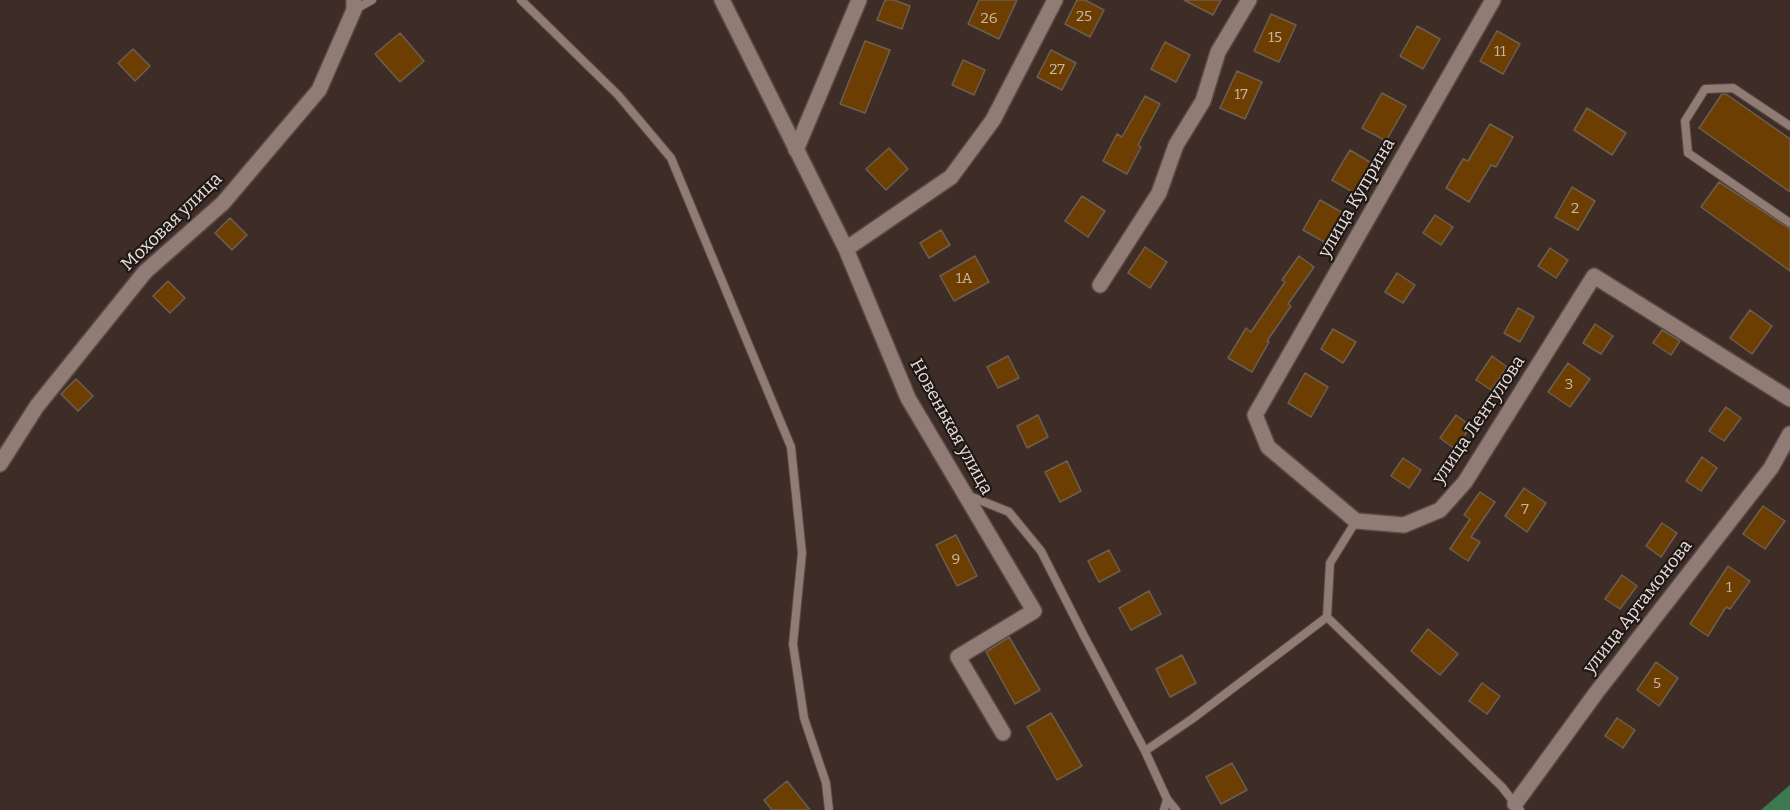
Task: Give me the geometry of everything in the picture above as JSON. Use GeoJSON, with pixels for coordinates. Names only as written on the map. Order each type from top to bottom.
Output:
{"type":"FeatureCollection","features":[{"type":"Feature","properties":{"kind":"street","name":"Новенькая улица"},"geometry":{"type":"LineString","coordinates":[[722,0],[846,249],[908,398],[1034,611],[958,657],[1004,733]]}},
{"type":"Feature","properties":{"kind":"street"},"geometry":{"type":"LineString","coordinates":[[796,150],[859,0]]}},
{"type":"Feature","properties":{"kind":"street"},"geometry":{"type":"LineString","coordinates":[[846,249],[951,177],[993,120],[1055,0]]}},
{"type":"Feature","properties":{"kind":"street"},"geometry":{"type":"LineString","coordinates":[[1100,285],[1160,193],[1176,145],[1203,101],[1218,52],[1249,0]]}},
{"type":"Feature","properties":{"kind":"street","name":"улица Куприна"},"geometry":{"type":"LineString","coordinates":[[1356,521],[1268,447],[1255,415],[1493,0]]}},
{"type":"Feature","properties":{"kind":"street","name":"Моховая улица"},"geometry":{"type":"LineString","coordinates":[[0,464],[37,406],[145,273],[223,203],[319,90],[354,5]]}},
{"type":"Feature","properties":{"kind":"street","name":"улица Лентулова"},"geometry":{"type":"LineString","coordinates":[[1356,521],[1404,525],[1440,510],[1466,482],[1594,276],[1790,399]]}},
{"type":"Feature","properties":{"kind":"street","name":"улица Артамонова"},"geometry":{"type":"LineString","coordinates":[[1517,807],[1596,693],[1771,468],[1790,434]]}},
{"type":"Feature","properties":{"kind":"lane"},"geometry":{"type":"LineString","coordinates":[[354,5],[372,0]]}},
{"type":"Feature","properties":{"kind":"lane"},"geometry":{"type":"LineString","coordinates":[[521,0],[618,95],[671,158],[791,447],[802,553],[793,644],[804,718],[826,783],[829,810]]}},
{"type":"Feature","properties":{"kind":"lane"},"geometry":{"type":"LineString","coordinates":[[1790,126],[1732,88],[1706,89],[1685,121],[1688,153],[1790,223]]}},
{"type":"Feature","properties":{"kind":"lane"},"geometry":{"type":"LineString","coordinates":[[965,494],[1009,512],[1041,551],[1145,751],[1167,799],[1176,810]]}},
{"type":"Feature","properties":{"kind":"lane"},"geometry":{"type":"LineString","coordinates":[[1356,521],[1330,563],[1327,617],[1502,787],[1517,807]]}},
{"type":"Feature","properties":{"kind":"lane"},"geometry":{"type":"LineString","coordinates":[[1145,751],[1327,617]]}},
{"type":"Feature","properties":{"kind":"lane"},"geometry":{"type":"LineString","coordinates":[[1164,810],[1167,799]]}},
{"type":"Feature","properties":{"kind":"green space"},"geometry":{"type":"Polygon","coordinates":[[[1790,785],[1790,810],[1761,810],[1790,785]]]}},
{"type":"Feature","properties":{"kind":"building"},"geometry":{"type":"Polygon","coordinates":[[[885,0],[894,0],[910,6],[902,29],[877,20],[885,0]]]}},
{"type":"Feature","properties":{"kind":"building"},"geometry":{"type":"Polygon","coordinates":[[[979,0],[1017,0],[999,39],[968,24],[979,0]]]}},
{"type":"Feature","properties":{"kind":"building"},"geometry":{"type":"Polygon","coordinates":[[[1077,0],[1085,0],[1104,10],[1090,37],[1065,24],[1077,0]]]}},
{"type":"Feature","properties":{"kind":"building"},"geometry":{"type":"Polygon","coordinates":[[[1184,0],[1221,0],[1213,15],[1184,0]]]}},
{"type":"Feature","properties":{"kind":"building"},"geometry":{"type":"Polygon","coordinates":[[[1271,14],[1296,25],[1279,62],[1254,51],[1271,14]]]}},
{"type":"Feature","properties":{"kind":"building"},"geometry":{"type":"Polygon","coordinates":[[[1417,26],[1440,39],[1423,69],[1400,56],[1417,26]]]}},
{"type":"Feature","properties":{"kind":"building"},"geometry":{"type":"Polygon","coordinates":[[[1497,31],[1520,44],[1503,74],[1480,61],[1497,31]]]}},
{"type":"Feature","properties":{"kind":"building"},"geometry":{"type":"Polygon","coordinates":[[[400,33],[424,61],[400,82],[375,54],[400,33]]]}},
{"type":"Feature","properties":{"kind":"building"},"geometry":{"type":"Polygon","coordinates":[[[865,41],[890,50],[865,113],[840,104],[865,41]]]}},
{"type":"Feature","properties":{"kind":"building"},"geometry":{"type":"Polygon","coordinates":[[[1165,42],[1190,55],[1176,82],[1151,69],[1165,42]]]}},
{"type":"Feature","properties":{"kind":"building"},"geometry":{"type":"Polygon","coordinates":[[[133,49],[150,66],[135,81],[118,63],[133,49]]]}},
{"type":"Feature","properties":{"kind":"building"},"geometry":{"type":"Polygon","coordinates":[[[1051,50],[1076,63],[1062,90],[1037,77],[1051,50]]]}},
{"type":"Feature","properties":{"kind":"building"},"geometry":{"type":"Polygon","coordinates":[[[963,60],[985,70],[974,95],[952,85],[963,60]]]}},
{"type":"Feature","properties":{"kind":"building"},"geometry":{"type":"Polygon","coordinates":[[[1237,71],[1262,82],[1245,119],[1220,108],[1237,71]]]}},
{"type":"Feature","properties":{"kind":"building"},"geometry":{"type":"Polygon","coordinates":[[[1382,93],[1406,106],[1386,141],[1362,128],[1382,93]]]}},
{"type":"Feature","properties":{"kind":"building"},"geometry":{"type":"Polygon","coordinates":[[[1722,94],[1726,94],[1790,139],[1790,192],[1699,128],[1722,94]]]}},
{"type":"Feature","properties":{"kind":"building"},"geometry":{"type":"Polygon","coordinates":[[[1145,96],[1160,104],[1138,145],[1141,147],[1127,174],[1103,161],[1117,134],[1122,137],[1145,96]]]}},
{"type":"Feature","properties":{"kind":"building"},"geometry":{"type":"Polygon","coordinates":[[[1587,108],[1626,133],[1612,155],[1574,130],[1587,108]]]}},
{"type":"Feature","properties":{"kind":"building"},"geometry":{"type":"Polygon","coordinates":[[[1490,124],[1513,137],[1496,167],[1491,165],[1469,202],[1446,188],[1463,159],[1468,161],[1490,124]]]}},
{"type":"Feature","properties":{"kind":"building"},"geometry":{"type":"Polygon","coordinates":[[[889,148],[908,169],[886,190],[866,169],[889,148]]]}},
{"type":"Feature","properties":{"kind":"building"},"geometry":{"type":"Polygon","coordinates":[[[1350,150],[1373,164],[1356,194],[1332,180],[1350,150]]]}},
{"type":"Feature","properties":{"kind":"building"},"geometry":{"type":"Polygon","coordinates":[[[1719,182],[1790,229],[1790,271],[1701,207],[1719,182]]]}},
{"type":"Feature","properties":{"kind":"building"},"geometry":{"type":"Polygon","coordinates":[[[1572,187],[1595,201],[1578,230],[1555,217],[1572,187]]]}},
{"type":"Feature","properties":{"kind":"building"},"geometry":{"type":"Polygon","coordinates":[[[1082,196],[1105,211],[1088,237],[1065,221],[1082,196]]]}},
{"type":"Feature","properties":{"kind":"building"},"geometry":{"type":"Polygon","coordinates":[[[1320,200],[1343,213],[1326,243],[1303,230],[1320,200]]]}},
{"type":"Feature","properties":{"kind":"building"},"geometry":{"type":"Polygon","coordinates":[[[1435,215],[1453,227],[1441,245],[1423,233],[1435,215]]]}},
{"type":"Feature","properties":{"kind":"building"},"geometry":{"type":"Polygon","coordinates":[[[230,218],[247,235],[232,250],[215,233],[230,218]]]}},
{"type":"Feature","properties":{"kind":"building"},"geometry":{"type":"Polygon","coordinates":[[[941,230],[950,245],[929,258],[920,243],[941,230]]]}},
{"type":"Feature","properties":{"kind":"building"},"geometry":{"type":"Polygon","coordinates":[[[1145,247],[1167,262],[1150,288],[1128,273],[1145,247]]]}},
{"type":"Feature","properties":{"kind":"building"},"geometry":{"type":"Polygon","coordinates":[[[1550,248],[1568,260],[1556,278],[1538,266],[1550,248]]]}},
{"type":"Feature","properties":{"kind":"building"},"geometry":{"type":"Polygon","coordinates":[[[975,256],[989,282],[954,301],[940,276],[975,256]]]}},
{"type":"Feature","properties":{"kind":"building"},"geometry":{"type":"Polygon","coordinates":[[[1299,256],[1314,267],[1288,304],[1291,306],[1267,341],[1269,342],[1252,372],[1228,358],[1246,328],[1251,332],[1285,282],[1282,280],[1299,256]]]}},
{"type":"Feature","properties":{"kind":"building"},"geometry":{"type":"Polygon","coordinates":[[[1397,273],[1415,285],[1403,303],[1385,292],[1397,273]]]}},
{"type":"Feature","properties":{"kind":"building"},"geometry":{"type":"Polygon","coordinates":[[[168,281],[185,298],[170,313],[153,296],[168,281]]]}},
{"type":"Feature","properties":{"kind":"building"},"geometry":{"type":"Polygon","coordinates":[[[1518,308],[1534,317],[1520,342],[1504,333],[1518,308]]]}},
{"type":"Feature","properties":{"kind":"building"},"geometry":{"type":"Polygon","coordinates":[[[1750,310],[1772,326],[1752,354],[1730,338],[1750,310]]]}},
{"type":"Feature","properties":{"kind":"building"},"geometry":{"type":"Polygon","coordinates":[[[1595,324],[1613,336],[1601,354],[1583,343],[1595,324]]]}},
{"type":"Feature","properties":{"kind":"building"},"geometry":{"type":"Polygon","coordinates":[[[1333,329],[1356,342],[1343,363],[1321,349],[1333,329]]]}},
{"type":"Feature","properties":{"kind":"building"},"geometry":{"type":"Polygon","coordinates":[[[1662,330],[1680,341],[1671,355],[1653,343],[1662,330]]]}},
{"type":"Feature","properties":{"kind":"building"},"geometry":{"type":"Polygon","coordinates":[[[1008,356],[1019,378],[998,388],[987,367],[1008,356]]]}},
{"type":"Feature","properties":{"kind":"building"},"geometry":{"type":"Polygon","coordinates":[[[1492,356],[1507,367],[1491,390],[1476,380],[1492,356]]]}},
{"type":"Feature","properties":{"kind":"building"},"geometry":{"type":"Polygon","coordinates":[[[1568,363],[1590,379],[1570,407],[1548,392],[1568,363]]]}},
{"type":"Feature","properties":{"kind":"building"},"geometry":{"type":"Polygon","coordinates":[[[1305,373],[1328,387],[1311,417],[1288,403],[1305,373]]]}},
{"type":"Feature","properties":{"kind":"building"},"geometry":{"type":"Polygon","coordinates":[[[76,379],[93,396],[78,411],[61,394],[76,379]]]}},
{"type":"Feature","properties":{"kind":"building"},"geometry":{"type":"Polygon","coordinates":[[[1726,407],[1741,418],[1724,441],[1709,431],[1726,407]]]}},
{"type":"Feature","properties":{"kind":"building"},"geometry":{"type":"Polygon","coordinates":[[[1038,415],[1048,437],[1027,448],[1017,426],[1038,415]]]}},
{"type":"Feature","properties":{"kind":"building"},"geometry":{"type":"Polygon","coordinates":[[[1456,415],[1471,426],[1455,449],[1440,438],[1456,415]]]}},
{"type":"Feature","properties":{"kind":"building"},"geometry":{"type":"Polygon","coordinates":[[[1702,457],[1717,468],[1701,491],[1686,481],[1702,457]]]}},
{"type":"Feature","properties":{"kind":"building"},"geometry":{"type":"Polygon","coordinates":[[[1403,458],[1421,470],[1409,488],[1391,476],[1403,458]]]}},
{"type":"Feature","properties":{"kind":"building"},"geometry":{"type":"Polygon","coordinates":[[[1067,461],[1081,491],[1060,502],[1045,472],[1067,461]]]}},
{"type":"Feature","properties":{"kind":"building"},"geometry":{"type":"Polygon","coordinates":[[[1524,488],[1546,503],[1527,532],[1505,516],[1524,488]]]}},
{"type":"Feature","properties":{"kind":"building"},"geometry":{"type":"Polygon","coordinates":[[[1480,492],[1495,502],[1471,537],[1480,542],[1468,561],[1450,549],[1470,519],[1464,515],[1480,492]]]}},
{"type":"Feature","properties":{"kind":"building"},"geometry":{"type":"Polygon","coordinates":[[[1763,506],[1785,521],[1765,549],[1743,534],[1763,506]]]}},
{"type":"Feature","properties":{"kind":"building"},"geometry":{"type":"Polygon","coordinates":[[[1662,523],[1677,533],[1661,557],[1646,546],[1662,523]]]}},
{"type":"Feature","properties":{"kind":"building"},"geometry":{"type":"Polygon","coordinates":[[[956,535],[977,576],[957,586],[936,545],[956,535]]]}},
{"type":"Feature","properties":{"kind":"building"},"geometry":{"type":"Polygon","coordinates":[[[1109,550],[1120,571],[1099,582],[1088,561],[1109,550]]]}},
{"type":"Feature","properties":{"kind":"building"},"geometry":{"type":"Polygon","coordinates":[[[1728,566],[1750,581],[1730,609],[1726,607],[1708,636],[1690,624],[1728,566]]]}},
{"type":"Feature","properties":{"kind":"building"},"geometry":{"type":"Polygon","coordinates":[[[1622,575],[1637,586],[1620,609],[1605,599],[1622,575]]]}},
{"type":"Feature","properties":{"kind":"building"},"geometry":{"type":"Polygon","coordinates":[[[1149,591],[1161,614],[1131,630],[1119,608],[1149,591]]]}},
{"type":"Feature","properties":{"kind":"building"},"geometry":{"type":"Polygon","coordinates":[[[1428,629],[1458,654],[1440,675],[1411,651],[1428,629]]]}},
{"type":"Feature","properties":{"kind":"building"},"geometry":{"type":"Polygon","coordinates":[[[1009,637],[1040,690],[1015,704],[986,652],[1009,637]]]}},
{"type":"Feature","properties":{"kind":"building"},"geometry":{"type":"Polygon","coordinates":[[[1182,655],[1196,683],[1170,697],[1156,669],[1182,655]]]}},
{"type":"Feature","properties":{"kind":"building"},"geometry":{"type":"Polygon","coordinates":[[[1656,662],[1678,678],[1659,706],[1637,690],[1656,662]]]}},
{"type":"Feature","properties":{"kind":"building"},"geometry":{"type":"Polygon","coordinates":[[[1482,683],[1500,696],[1487,714],[1469,701],[1482,683]]]}},
{"type":"Feature","properties":{"kind":"building"},"geometry":{"type":"Polygon","coordinates":[[[1051,713],[1082,766],[1057,780],[1027,727],[1051,713]]]}},
{"type":"Feature","properties":{"kind":"building"},"geometry":{"type":"Polygon","coordinates":[[[1617,718],[1635,730],[1623,748],[1605,736],[1617,718]]]}},
{"type":"Feature","properties":{"kind":"building"},"geometry":{"type":"Polygon","coordinates":[[[1232,763],[1247,790],[1221,804],[1206,777],[1232,763]]]}},
{"type":"Feature","properties":{"kind":"building"},"geometry":{"type":"Polygon","coordinates":[[[787,781],[810,810],[772,810],[764,800],[787,781]]]}}]}
